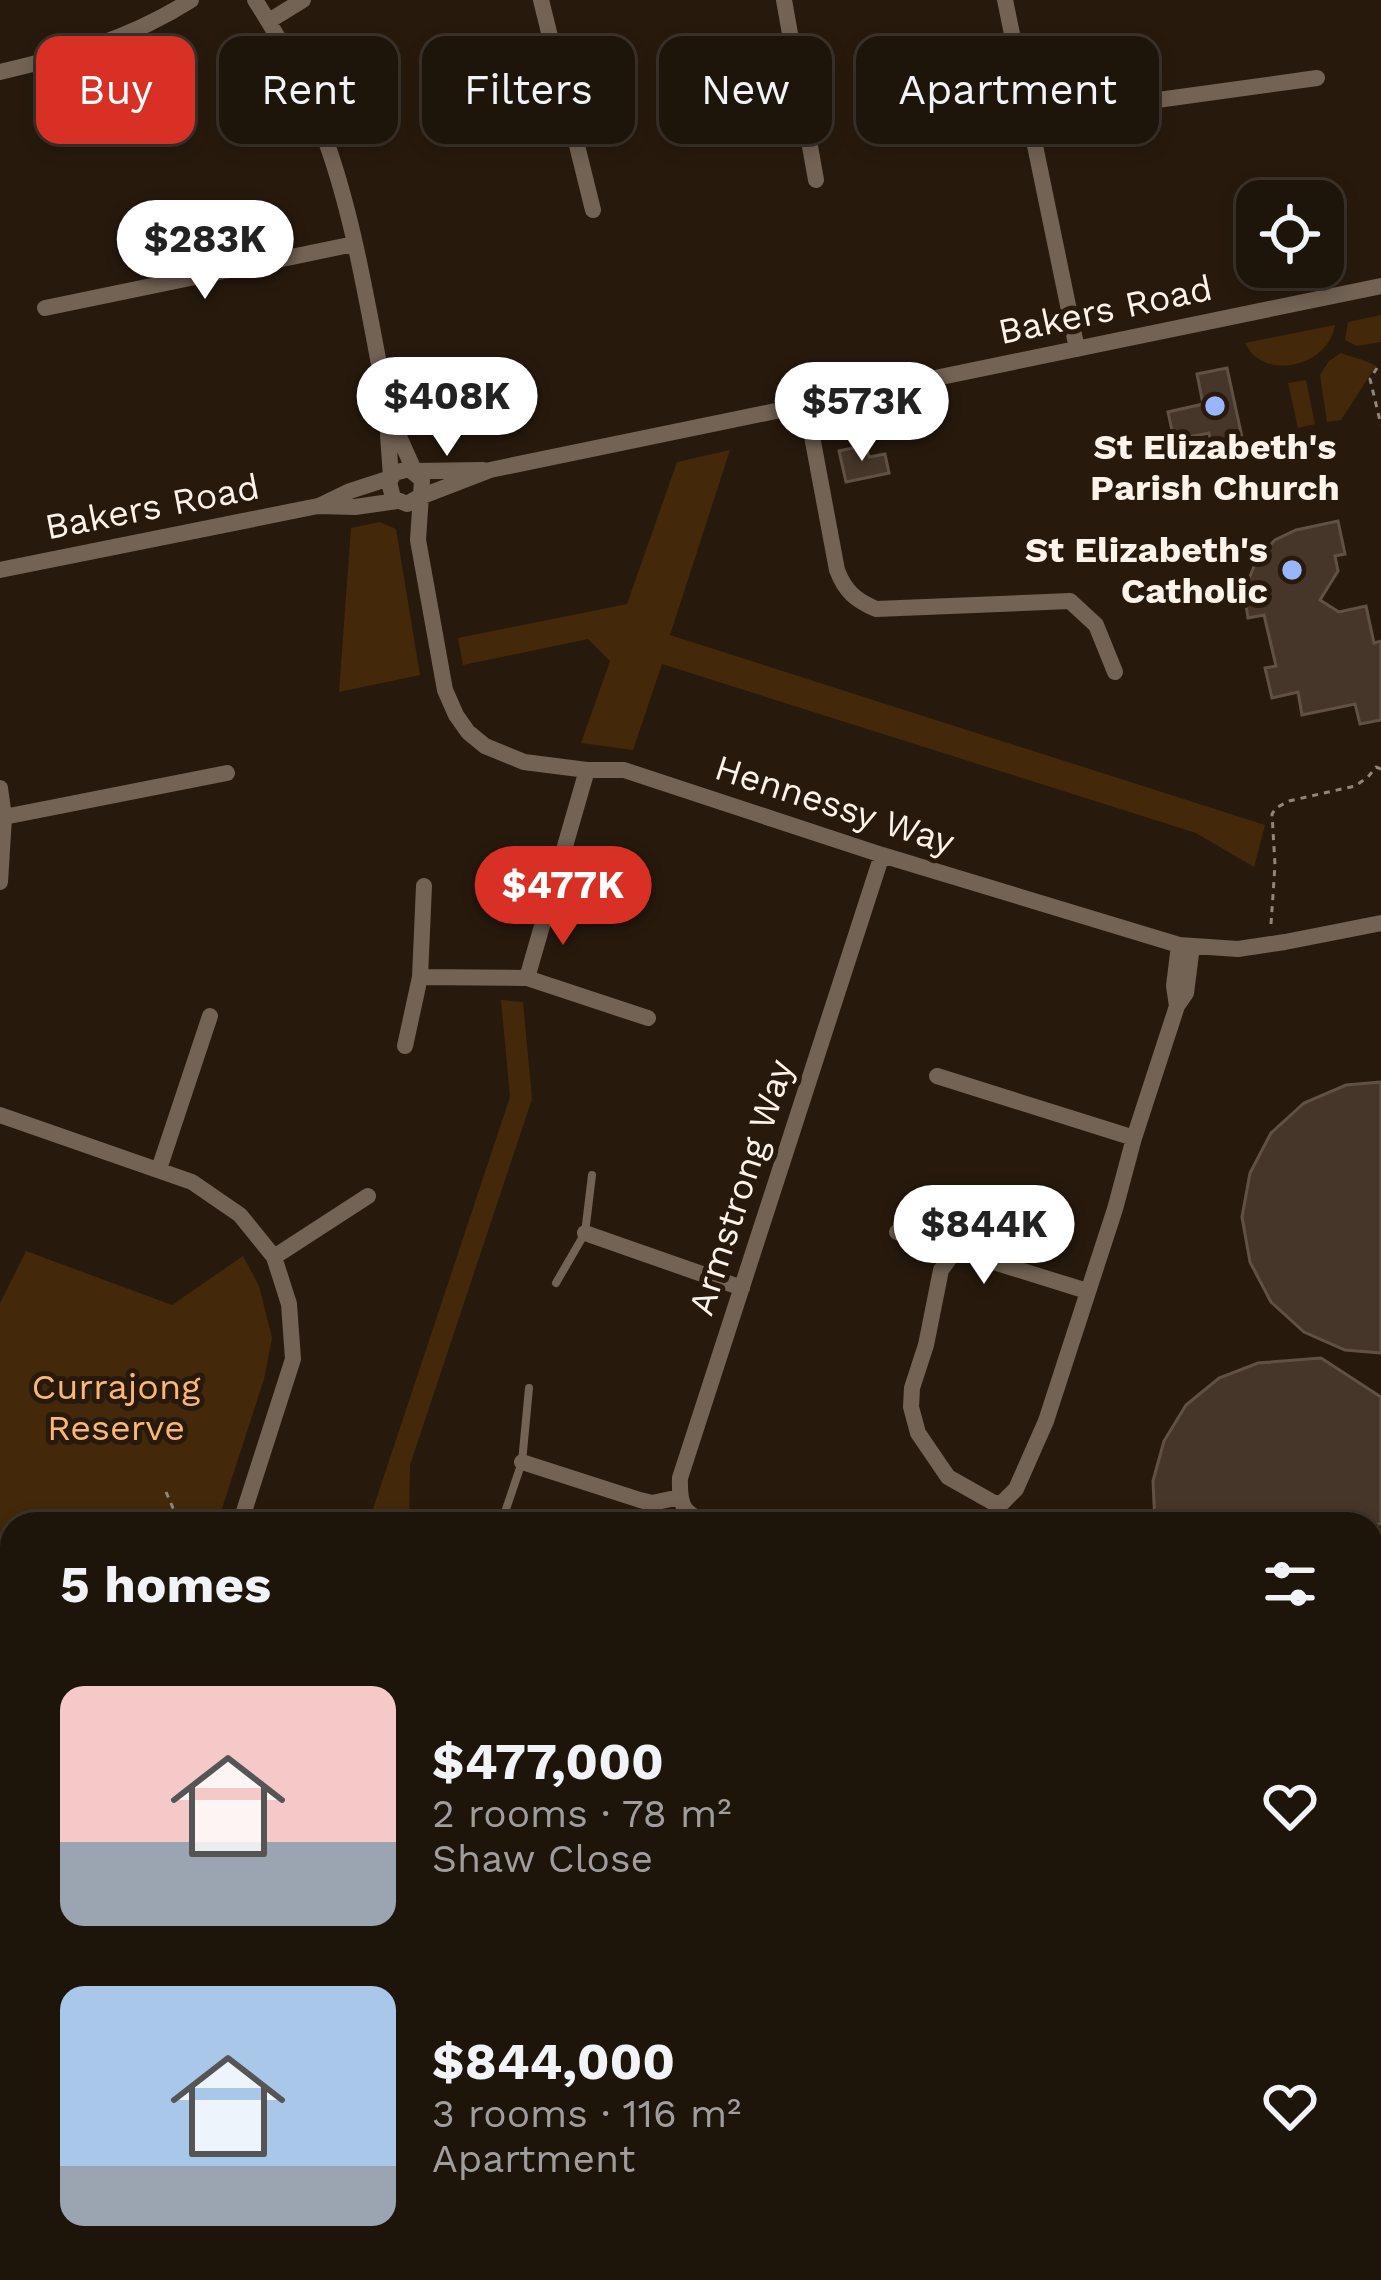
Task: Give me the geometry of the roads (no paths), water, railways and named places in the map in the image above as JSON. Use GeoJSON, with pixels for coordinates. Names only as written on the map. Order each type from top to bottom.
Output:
{"type":"FeatureCollection","features":[{"type":"Feature","properties":{"kind":"street"},"geometry":{"type":"LineString","coordinates":[[0,72],[118,39],[191,0]]}},
{"type":"Feature","properties":{"kind":"street"},"geometry":{"type":"LineString","coordinates":[[254,0],[295,67],[324,134],[343,196],[391,425],[422,480],[420,497],[412,503],[397,502],[390,494],[391,425]]}},
{"type":"Feature","properties":{"kind":"street"},"geometry":{"type":"LineString","coordinates":[[268,21],[303,0]]}},
{"type":"Feature","properties":{"kind":"street"},"geometry":{"type":"LineString","coordinates":[[542,0],[593,210]]}},
{"type":"Feature","properties":{"kind":"street"},"geometry":{"type":"LineString","coordinates":[[784,0],[816,180]]}},
{"type":"Feature","properties":{"kind":"street"},"geometry":{"type":"LineString","coordinates":[[1005,0],[1012,36]]}},
{"type":"Feature","properties":{"kind":"street"},"geometry":{"type":"LineString","coordinates":[[1159,100],[1317,78]]}},
{"type":"Feature","properties":{"kind":"street"},"geometry":{"type":"LineString","coordinates":[[1033,144],[1076,349]]}},
{"type":"Feature","properties":{"kind":"street"},"geometry":{"type":"LineString","coordinates":[[46,308],[354,244]]}},
{"type":"Feature","properties":{"kind":"street","name":"Bakers Road"},"geometry":{"type":"LineString","coordinates":[[420,497],[490,470],[1381,286]]}},
{"type":"Feature","properties":{"kind":"street"},"geometry":{"type":"LineString","coordinates":[[806,404],[837,571],[849,594],[876,609],[1070,601],[1096,626],[1115,672]]}},
{"type":"Feature","properties":{"kind":"street"},"geometry":{"type":"LineString","coordinates":[[391,477],[404,469],[414,471]]}},
{"type":"Feature","properties":{"kind":"street","name":"Bakers Road"},"geometry":{"type":"LineString","coordinates":[[414,471],[490,470]]}},
{"type":"Feature","properties":{"kind":"street","name":"Bakers Road"},"geometry":{"type":"LineString","coordinates":[[318,506],[391,477]]}},
{"type":"Feature","properties":{"kind":"street","name":"Hennessy Way"},"geometry":{"type":"LineString","coordinates":[[420,497],[418,541],[445,690],[469,732],[502,754],[524,762],[624,770],[882,855],[1186,945],[1238,949],[1381,923]]}},
{"type":"Feature","properties":{"kind":"street","name":"Bakers Road"},"geometry":{"type":"LineString","coordinates":[[0,570],[318,506],[397,502]]}},
{"type":"Feature","properties":{"kind":"street","name":"Hennessy Way"},"geometry":{"type":"LineString","coordinates":[[397,502],[418,541]]}},
{"type":"Feature","properties":{"kind":"street"},"geometry":{"type":"LineString","coordinates":[[527,978],[586,770]]}},
{"type":"Feature","properties":{"kind":"street"},"geometry":{"type":"LineString","coordinates":[[4,817],[227,773]]}},
{"type":"Feature","properties":{"kind":"street"},"geometry":{"type":"LineString","coordinates":[[0,788],[4,817],[0,882]]}},
{"type":"Feature","properties":{"kind":"street","name":"Armstrong Way"},"geometry":{"type":"LineString","coordinates":[[680,1496],[680,1478],[882,855]]}},
{"type":"Feature","properties":{"kind":"street"},"geometry":{"type":"LineString","coordinates":[[405,1046],[420,977],[424,886]]}},
{"type":"Feature","properties":{"kind":"street"},"geometry":{"type":"LineString","coordinates":[[955,1251],[941,1270],[910,1407],[918,1433],[948,1477],[1002,1503],[1016,1489],[1046,1421],[1177,1006],[1186,993],[1186,945]]}},
{"type":"Feature","properties":{"kind":"street"},"geometry":{"type":"LineString","coordinates":[[420,977],[527,978],[648,1018]]}},
{"type":"Feature","properties":{"kind":"street"},"geometry":{"type":"LineString","coordinates":[[159,1169],[210,1016]]}},
{"type":"Feature","properties":{"kind":"street"},"geometry":{"type":"LineString","coordinates":[[937,1076],[1134,1138]]}},
{"type":"Feature","properties":{"kind":"street"},"geometry":{"type":"LineString","coordinates":[[0,1115],[192,1182],[240,1215],[274,1257],[289,1304],[293,1360],[244,1512]]}},
{"type":"Feature","properties":{"kind":"street"},"geometry":{"type":"LineString","coordinates":[[274,1257],[368,1196]]}},
{"type":"Feature","properties":{"kind":"street"},"geometry":{"type":"LineString","coordinates":[[896,1232],[1088,1291]]}},
{"type":"Feature","properties":{"kind":"street"},"geometry":{"type":"LineString","coordinates":[[585,1233],[742,1288]]}},
{"type":"Feature","properties":{"kind":"street"},"geometry":{"type":"LineString","coordinates":[[522,1462],[652,1503],[680,1496],[687,1512]]}},
{"type":"Feature","properties":{"kind":"lane"},"geometry":{"type":"LineString","coordinates":[[556,1282],[585,1233],[592,1175]]}},
{"type":"Feature","properties":{"kind":"lane"},"geometry":{"type":"LineString","coordinates":[[505,1512],[522,1462],[529,1388]]}},
{"type":"Feature","properties":{"kind":"place","name":"St Elizabeth's Parish Church"},"geometry":{"type":"Point","coordinates":[1215,406]}},
{"type":"Feature","properties":{"kind":"place","name":"St Elizabeth's Catholic"},"geometry":{"type":"Point","coordinates":[1292,570]}},
{"type":"Feature","properties":{"kind":"park label","name":"Currajong Reserve"},"geometry":{"type":"Point","coordinates":[116,1406]}}]}
